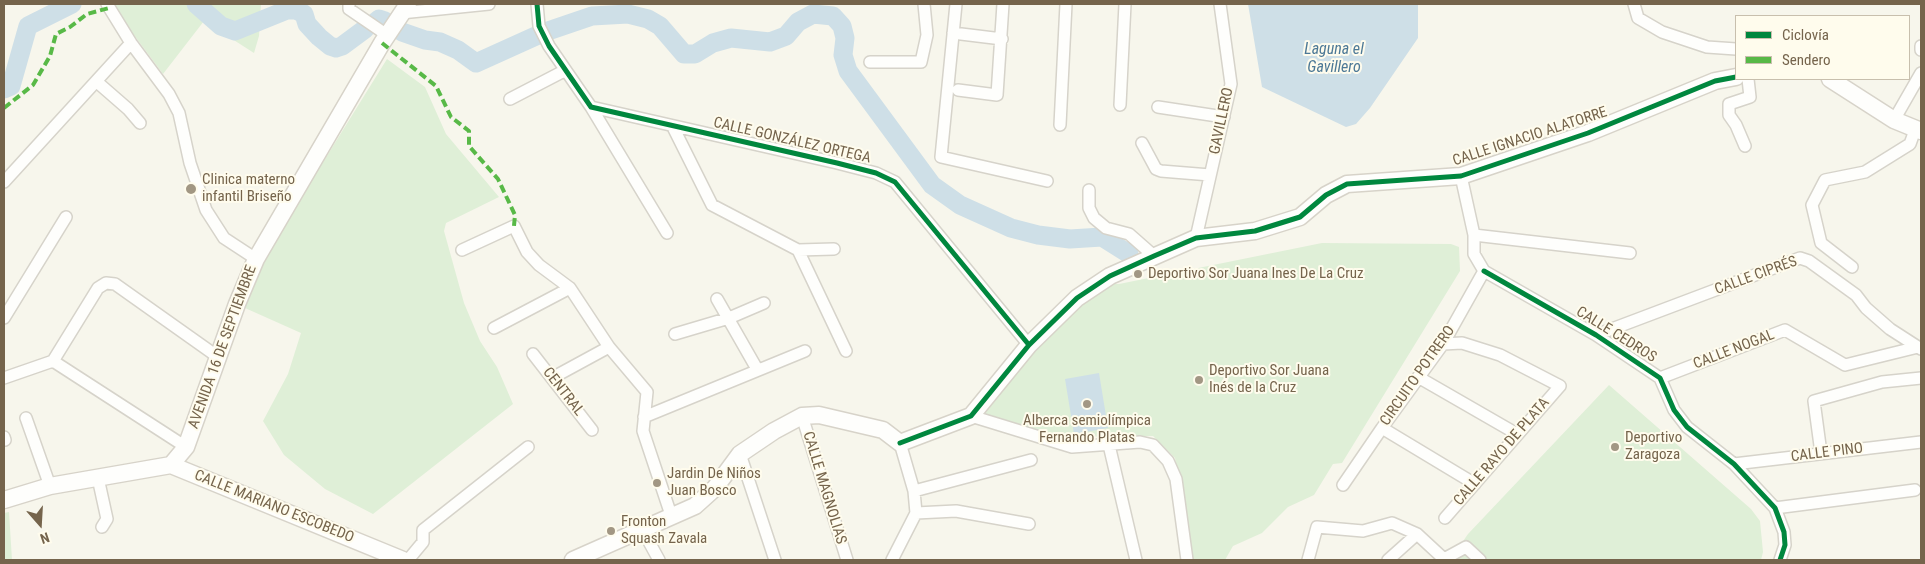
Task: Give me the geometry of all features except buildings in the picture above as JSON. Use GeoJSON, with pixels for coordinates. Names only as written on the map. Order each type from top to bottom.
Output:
{"type":"FeatureCollection","features":[{"type":"Feature","properties":{"kind":"street"},"geometry":{"type":"LineString","coordinates":[[107,4],[131,43],[161,82],[179,113],[190,163],[206,210],[224,238],[256,259]]}},
{"type":"Feature","properties":{"kind":"street"},"geometry":{"type":"LineString","coordinates":[[349,4],[349,9],[387,35]]}},
{"type":"Feature","properties":{"kind":"street"},"geometry":{"type":"LineString","coordinates":[[405,8],[489,4]]}},
{"type":"Feature","properties":{"kind":"street"},"geometry":{"type":"LineString","coordinates":[[536,4],[539,26],[564,71],[591,107],[667,233]]}},
{"type":"Feature","properties":{"kind":"street"},"geometry":{"type":"LineString","coordinates":[[870,62],[921,62],[927,35],[924,4]]}},
{"type":"Feature","properties":{"kind":"street"},"geometry":{"type":"LineString","coordinates":[[956,4],[941,157],[1047,182]]}},
{"type":"Feature","properties":{"kind":"street"},"geometry":{"type":"LineString","coordinates":[[958,90],[998,95],[1003,4]]}},
{"type":"Feature","properties":{"kind":"street"},"geometry":{"type":"LineString","coordinates":[[1060,125],[1066,4]]}},
{"type":"Feature","properties":{"kind":"street"},"geometry":{"type":"LineString","coordinates":[[1120,104],[1125,4]]}},
{"type":"Feature","properties":{"kind":"street","name":"GAVILLERO"},"geometry":{"type":"LineString","coordinates":[[1196,238],[1231,84],[1220,4]]}},
{"type":"Feature","properties":{"kind":"street"},"geometry":{"type":"LineString","coordinates":[[1634,4],[1638,18],[1662,32],[1707,47],[1735,49]]}},
{"type":"Feature","properties":{"kind":"street","name":"AVENIDA 16 DE SEPTIEMBRE"},"geometry":{"type":"LineString","coordinates":[[171,465],[186,448],[218,357],[256,259],[387,35],[405,8]]}},
{"type":"Feature","properties":{"kind":"street"},"geometry":{"type":"LineString","coordinates":[[953,33],[1002,39]]}},
{"type":"Feature","properties":{"kind":"street"},"geometry":{"type":"LineString","coordinates":[[4,182],[131,43]]}},
{"type":"Feature","properties":{"kind":"street"},"geometry":{"type":"LineString","coordinates":[[510,99],[564,71]]}},
{"type":"Feature","properties":{"kind":"street"},"geometry":{"type":"LineString","coordinates":[[1894,120],[1921,73]]}},
{"type":"Feature","properties":{"kind":"street","name":"CALLE IGNACIO ALATORRE"},"geometry":{"type":"LineString","coordinates":[[972,416],[1029,346],[1077,298],[1110,276],[1154,256],[1196,238],[1254,231],[1294,220],[1326,195],[1347,184],[1461,176],[1588,133],[1715,81],[1735,77]]}},
{"type":"Feature","properties":{"kind":"street"},"geometry":{"type":"LineString","coordinates":[[1745,146],[1736,125],[1729,115],[1730,104],[1750,98],[1748,80]]}},
{"type":"Feature","properties":{"kind":"street"},"geometry":{"type":"LineString","coordinates":[[1832,80],[1894,120],[1918,130],[1910,144],[1865,172],[1824,180],[1812,205],[1821,243],[1852,267]]}},
{"type":"Feature","properties":{"kind":"street"},"geometry":{"type":"LineString","coordinates":[[97,82],[128,109],[140,123]]}},
{"type":"Feature","properties":{"kind":"street","name":"CALLE GONZÁLEZ ORTEGA"},"geometry":{"type":"LineString","coordinates":[[591,107],[837,163],[876,173],[895,182],[1029,346]]}},
{"type":"Feature","properties":{"kind":"street"},"geometry":{"type":"LineString","coordinates":[[1158,107],[1224,117]]}},
{"type":"Feature","properties":{"kind":"street"},"geometry":{"type":"LineString","coordinates":[[673,127],[712,205],[798,250],[834,249]]}},
{"type":"Feature","properties":{"kind":"street"},"geometry":{"type":"LineString","coordinates":[[1142,143],[1156,169],[1210,175]]}},
{"type":"Feature","properties":{"kind":"street"},"geometry":{"type":"LineString","coordinates":[[1461,176],[1474,235],[1474,254],[1484,271]]}},
{"type":"Feature","properties":{"kind":"street"},"geometry":{"type":"LineString","coordinates":[[1089,190],[1089,208],[1099,223],[1106,228],[1129,234],[1154,256]]}},
{"type":"Feature","properties":{"kind":"street"},"geometry":{"type":"LineString","coordinates":[[4,318],[66,217]]}},
{"type":"Feature","properties":{"kind":"street"},"geometry":{"type":"LineString","coordinates":[[462,250],[514,226],[527,252],[539,265],[570,288],[609,347],[647,392],[643,430],[672,518]]}},
{"type":"Feature","properties":{"kind":"street"},"geometry":{"type":"LineString","coordinates":[[1474,235],[1630,253]]}},
{"type":"Feature","properties":{"kind":"street"},"geometry":{"type":"LineString","coordinates":[[798,250],[846,351]]}},
{"type":"Feature","properties":{"kind":"street","name":"CALLE CIPRÉS"},"geometry":{"type":"LineString","coordinates":[[1596,335],[1800,258],[1809,261],[1856,294],[1876,318],[1920,348]]}},
{"type":"Feature","properties":{"kind":"street","name":"CALLE CEDROS"},"geometry":{"type":"LineString","coordinates":[[1484,271],[1596,335],[1660,378],[1674,410],[1687,426],[1734,464],[1775,508]]}},
{"type":"Feature","properties":{"kind":"street","name":"CIRCUITO POTRERO"},"geometry":{"type":"LineString","coordinates":[[1343,486],[1382,428],[1443,344],[1484,271]]}},
{"type":"Feature","properties":{"kind":"street"},"geometry":{"type":"LineString","coordinates":[[4,378],[53,361],[98,288],[106,283],[115,284],[218,357]]}},
{"type":"Feature","properties":{"kind":"street"},"geometry":{"type":"LineString","coordinates":[[494,328],[570,288]]}},
{"type":"Feature","properties":{"kind":"street"},"geometry":{"type":"LineString","coordinates":[[717,299],[730,318],[757,370]]}},
{"type":"Feature","properties":{"kind":"street"},"geometry":{"type":"LineString","coordinates":[[675,334],[730,318],[764,302]]}},
{"type":"Feature","properties":{"kind":"street","name":"CALLE NOGAL"},"geometry":{"type":"LineString","coordinates":[[1660,378],[1785,330],[1845,365],[1920,348]]}},
{"type":"Feature","properties":{"kind":"street","name":"CALLE RAYO DE PLATA"},"geometry":{"type":"LineString","coordinates":[[1443,344],[1462,343],[1500,355],[1560,386],[1516,434],[1445,518]]}},
{"type":"Feature","properties":{"kind":"street"},"geometry":{"type":"LineString","coordinates":[[552,378],[609,347]]}},
{"type":"Feature","properties":{"kind":"street"},"geometry":{"type":"LineString","coordinates":[[644,416],[804,350]]}},
{"type":"Feature","properties":{"kind":"street","name":"CENTRAL"},"geometry":{"type":"LineString","coordinates":[[534,354],[592,430]]}},
{"type":"Feature","properties":{"kind":"street"},"geometry":{"type":"LineString","coordinates":[[53,361],[186,448]]}},
{"type":"Feature","properties":{"kind":"street"},"geometry":{"type":"LineString","coordinates":[[1418,377],[1516,434]]}},
{"type":"Feature","properties":{"kind":"street"},"geometry":{"type":"LineString","coordinates":[[1821,453],[1814,401],[1882,382],[1921,378]]}},
{"type":"Feature","properties":{"kind":"street"},"geometry":{"type":"LineString","coordinates":[[573,560],[672,518],[695,506],[715,488],[740,454],[774,431],[802,416],[819,415],[883,430],[900,443],[914,492],[916,513],[892,560]]}},
{"type":"Feature","properties":{"kind":"street","name":"CALLE MAGNOLIAS"},"geometry":{"type":"LineString","coordinates":[[802,416],[846,560]]}},
{"type":"Feature","properties":{"kind":"street"},"geometry":{"type":"LineString","coordinates":[[900,443],[972,416],[1072,447],[1140,442],[1153,445],[1168,461],[1176,480],[1187,560]]}},
{"type":"Feature","properties":{"kind":"street"},"geometry":{"type":"LineString","coordinates":[[26,418],[50,486]]}},
{"type":"Feature","properties":{"kind":"street"},"geometry":{"type":"LineString","coordinates":[[1382,428],[1475,484]]}},
{"type":"Feature","properties":{"kind":"street","name":"CALLE PINO"},"geometry":{"type":"LineString","coordinates":[[1734,464],[1921,442]]}},
{"type":"Feature","properties":{"kind":"street"},"geometry":{"type":"LineString","coordinates":[[1109,445],[1136,560]]}},
{"type":"Feature","properties":{"kind":"street"},"geometry":{"type":"LineString","coordinates":[[408,560],[423,542],[423,530],[528,447]]}},
{"type":"Feature","properties":{"kind":"street"},"geometry":{"type":"LineString","coordinates":[[740,454],[775,560]]}},
{"type":"Feature","properties":{"kind":"street"},"geometry":{"type":"LineString","coordinates":[[914,492],[1031,460]]}},
{"type":"Feature","properties":{"kind":"street"},"geometry":{"type":"LineString","coordinates":[[4,500],[50,486],[133,470],[171,465]]}},
{"type":"Feature","properties":{"kind":"street","name":"CALLE MARIANO ESCOBEDO"},"geometry":{"type":"LineString","coordinates":[[171,465],[378,556],[403,560]]}},
{"type":"Feature","properties":{"kind":"street"},"geometry":{"type":"LineString","coordinates":[[98,478],[107,519],[102,527]]}},
{"type":"Feature","properties":{"kind":"street"},"geometry":{"type":"LineString","coordinates":[[1780,560],[1785,545],[1784,532],[1775,508],[1915,490]]}},
{"type":"Feature","properties":{"kind":"street"},"geometry":{"type":"LineString","coordinates":[[916,513],[956,511],[1029,524]]}},
{"type":"Feature","properties":{"kind":"street"},"geometry":{"type":"LineString","coordinates":[[1308,560],[1317,527],[1363,532],[1392,523],[1417,534],[1444,559],[1466,547],[1480,560]]}},
{"type":"Feature","properties":{"kind":"street"},"geometry":{"type":"LineString","coordinates":[[642,530],[659,560]]}},
{"type":"Feature","properties":{"kind":"street"},"geometry":{"type":"LineString","coordinates":[[1388,560],[1417,534]]}},
{"type":"Feature","properties":{"kind":"green space"},"geometry":{"type":"Polygon","coordinates":[[[113,4],[261,4],[259,36],[254,53],[204,21],[163,74],[116,11],[113,4]]]}},
{"type":"Feature","properties":{"kind":"green space"},"geometry":{"type":"Polygon","coordinates":[[[387,59],[425,87],[446,134],[499,197],[446,223],[444,231],[464,303],[480,341],[497,367],[513,404],[373,514],[325,489],[284,455],[263,421],[288,374],[301,333],[245,308],[261,262],[387,59]]]}},
{"type":"Feature","properties":{"kind":"green space","name":"Deportivo Sor Juana Inés de la Cruz"},"geometry":{"type":"Polygon","coordinates":[[[1322,243],[1451,244],[1459,247],[1460,271],[1342,463],[1333,464],[1314,495],[1288,507],[1262,533],[1233,546],[1225,560],[1189,560],[1175,458],[1153,436],[1052,437],[975,415],[1035,345],[1104,284],[1119,284],[1322,243]]]}},
{"type":"Feature","properties":{"kind":"green space","name":"Deportivo Zaragoza"},"geometry":{"type":"Polygon","coordinates":[[[1609,385],[1751,509],[1760,521],[1763,552],[1761,560],[1450,560],[1468,534],[1609,385]]]}},
{"type":"Feature","properties":{"kind":"green space"},"geometry":{"type":"Polygon","coordinates":[[[9,512],[12,560],[4,560],[4,513],[9,512]]]}},
{"type":"Feature","properties":{"kind":"water","name":"Laguna el Gavillero"},"geometry":{"type":"Polygon","coordinates":[[[1248,4],[1418,4],[1418,38],[1370,108],[1356,124],[1346,127],[1262,87],[1248,4]]]}},
{"type":"Feature","properties":{"kind":"water","name":"Alberca semiolímpica Fernando Platas"},"geometry":{"type":"Polygon","coordinates":[[[1099,373],[1108,428],[1074,434],[1065,379],[1099,373]]]}},
{"type":"Feature","properties":{"kind":"waterway"},"geometry":{"type":"LineString","coordinates":[[4,89],[11,86],[28,26],[72,4]]}},
{"type":"Feature","properties":{"kind":"waterway"},"geometry":{"type":"LineString","coordinates":[[196,4],[221,26],[235,31],[287,10],[296,10],[304,14],[307,24],[319,37],[330,46],[336,48],[342,46],[365,29]]}},
{"type":"Feature","properties":{"kind":"waterway"},"geometry":{"type":"LineString","coordinates":[[545,32],[592,16],[628,14],[648,19],[660,26],[684,54],[695,54],[713,43],[731,38],[770,42],[786,36],[798,22],[813,14],[833,16],[842,26],[845,38],[843,55],[848,71],[932,185],[960,205],[1011,228],[1038,235],[1070,239],[1102,237],[1129,254]]}},
{"type":"Feature","properties":{"kind":"waterway"},"geometry":{"type":"LineString","coordinates":[[373,24],[379,19],[385,21]]}},
{"type":"Feature","properties":{"kind":"waterway"},"geometry":{"type":"LineString","coordinates":[[402,32],[425,40],[440,42],[458,50],[476,63],[538,35]]}},
{"type":"Feature","properties":{"kind":"marked path"},"geometry":{"type":"LineString","coordinates":[[4,108],[33,85],[50,56],[56,34],[70,27],[87,14],[109,8]]}},
{"type":"Feature","properties":{"kind":"marked path"},"geometry":{"type":"LineString","coordinates":[[382,43],[436,86],[451,117],[469,131],[469,146],[498,179],[515,215],[514,226]]}},
{"type":"Feature","properties":{"kind":"cycle path"},"geometry":{"type":"LineString","coordinates":[[537,4],[539,26],[549,46],[591,107],[837,163],[876,173],[895,182],[1029,345]]}},
{"type":"Feature","properties":{"kind":"cycle path"},"geometry":{"type":"LineString","coordinates":[[900,443],[971,416],[1029,345],[1077,298],[1110,276],[1154,256],[1196,238],[1255,231],[1300,217],[1326,195],[1347,184],[1461,176],[1588,133],[1715,81],[1735,77]]}},
{"type":"Feature","properties":{"kind":"cycle path"},"geometry":{"type":"LineString","coordinates":[[1484,271],[1596,335],[1660,378],[1674,410],[1687,427],[1734,464],[1775,508],[1784,532],[1785,545],[1780,560]]}},
{"type":"Feature","properties":{"kind":"place","name":"Clinica materno infantil Briseño"},"geometry":{"type":"Point","coordinates":[191,189]}},
{"type":"Feature","properties":{"kind":"place","name":"Deportivo Sor Juana Ines De La Cruz"},"geometry":{"type":"Point","coordinates":[1138,274]}},
{"type":"Feature","properties":{"kind":"place","name":"Deportivo Sor Juana Inés de la Cruz"},"geometry":{"type":"Point","coordinates":[1199,380]}},
{"type":"Feature","properties":{"kind":"place","name":"Alberca semiolímpica Fernando Platas"},"geometry":{"type":"Point","coordinates":[1087,404]}},
{"type":"Feature","properties":{"kind":"place","name":"Deportivo Zaragoza"},"geometry":{"type":"Point","coordinates":[1615,447]}},
{"type":"Feature","properties":{"kind":"place","name":"Jardin De Niños Juan Bosco"},"geometry":{"type":"Point","coordinates":[657,483]}},
{"type":"Feature","properties":{"kind":"place","name":"Fronton Squash Zavala"},"geometry":{"type":"Point","coordinates":[611,531]}}]}
